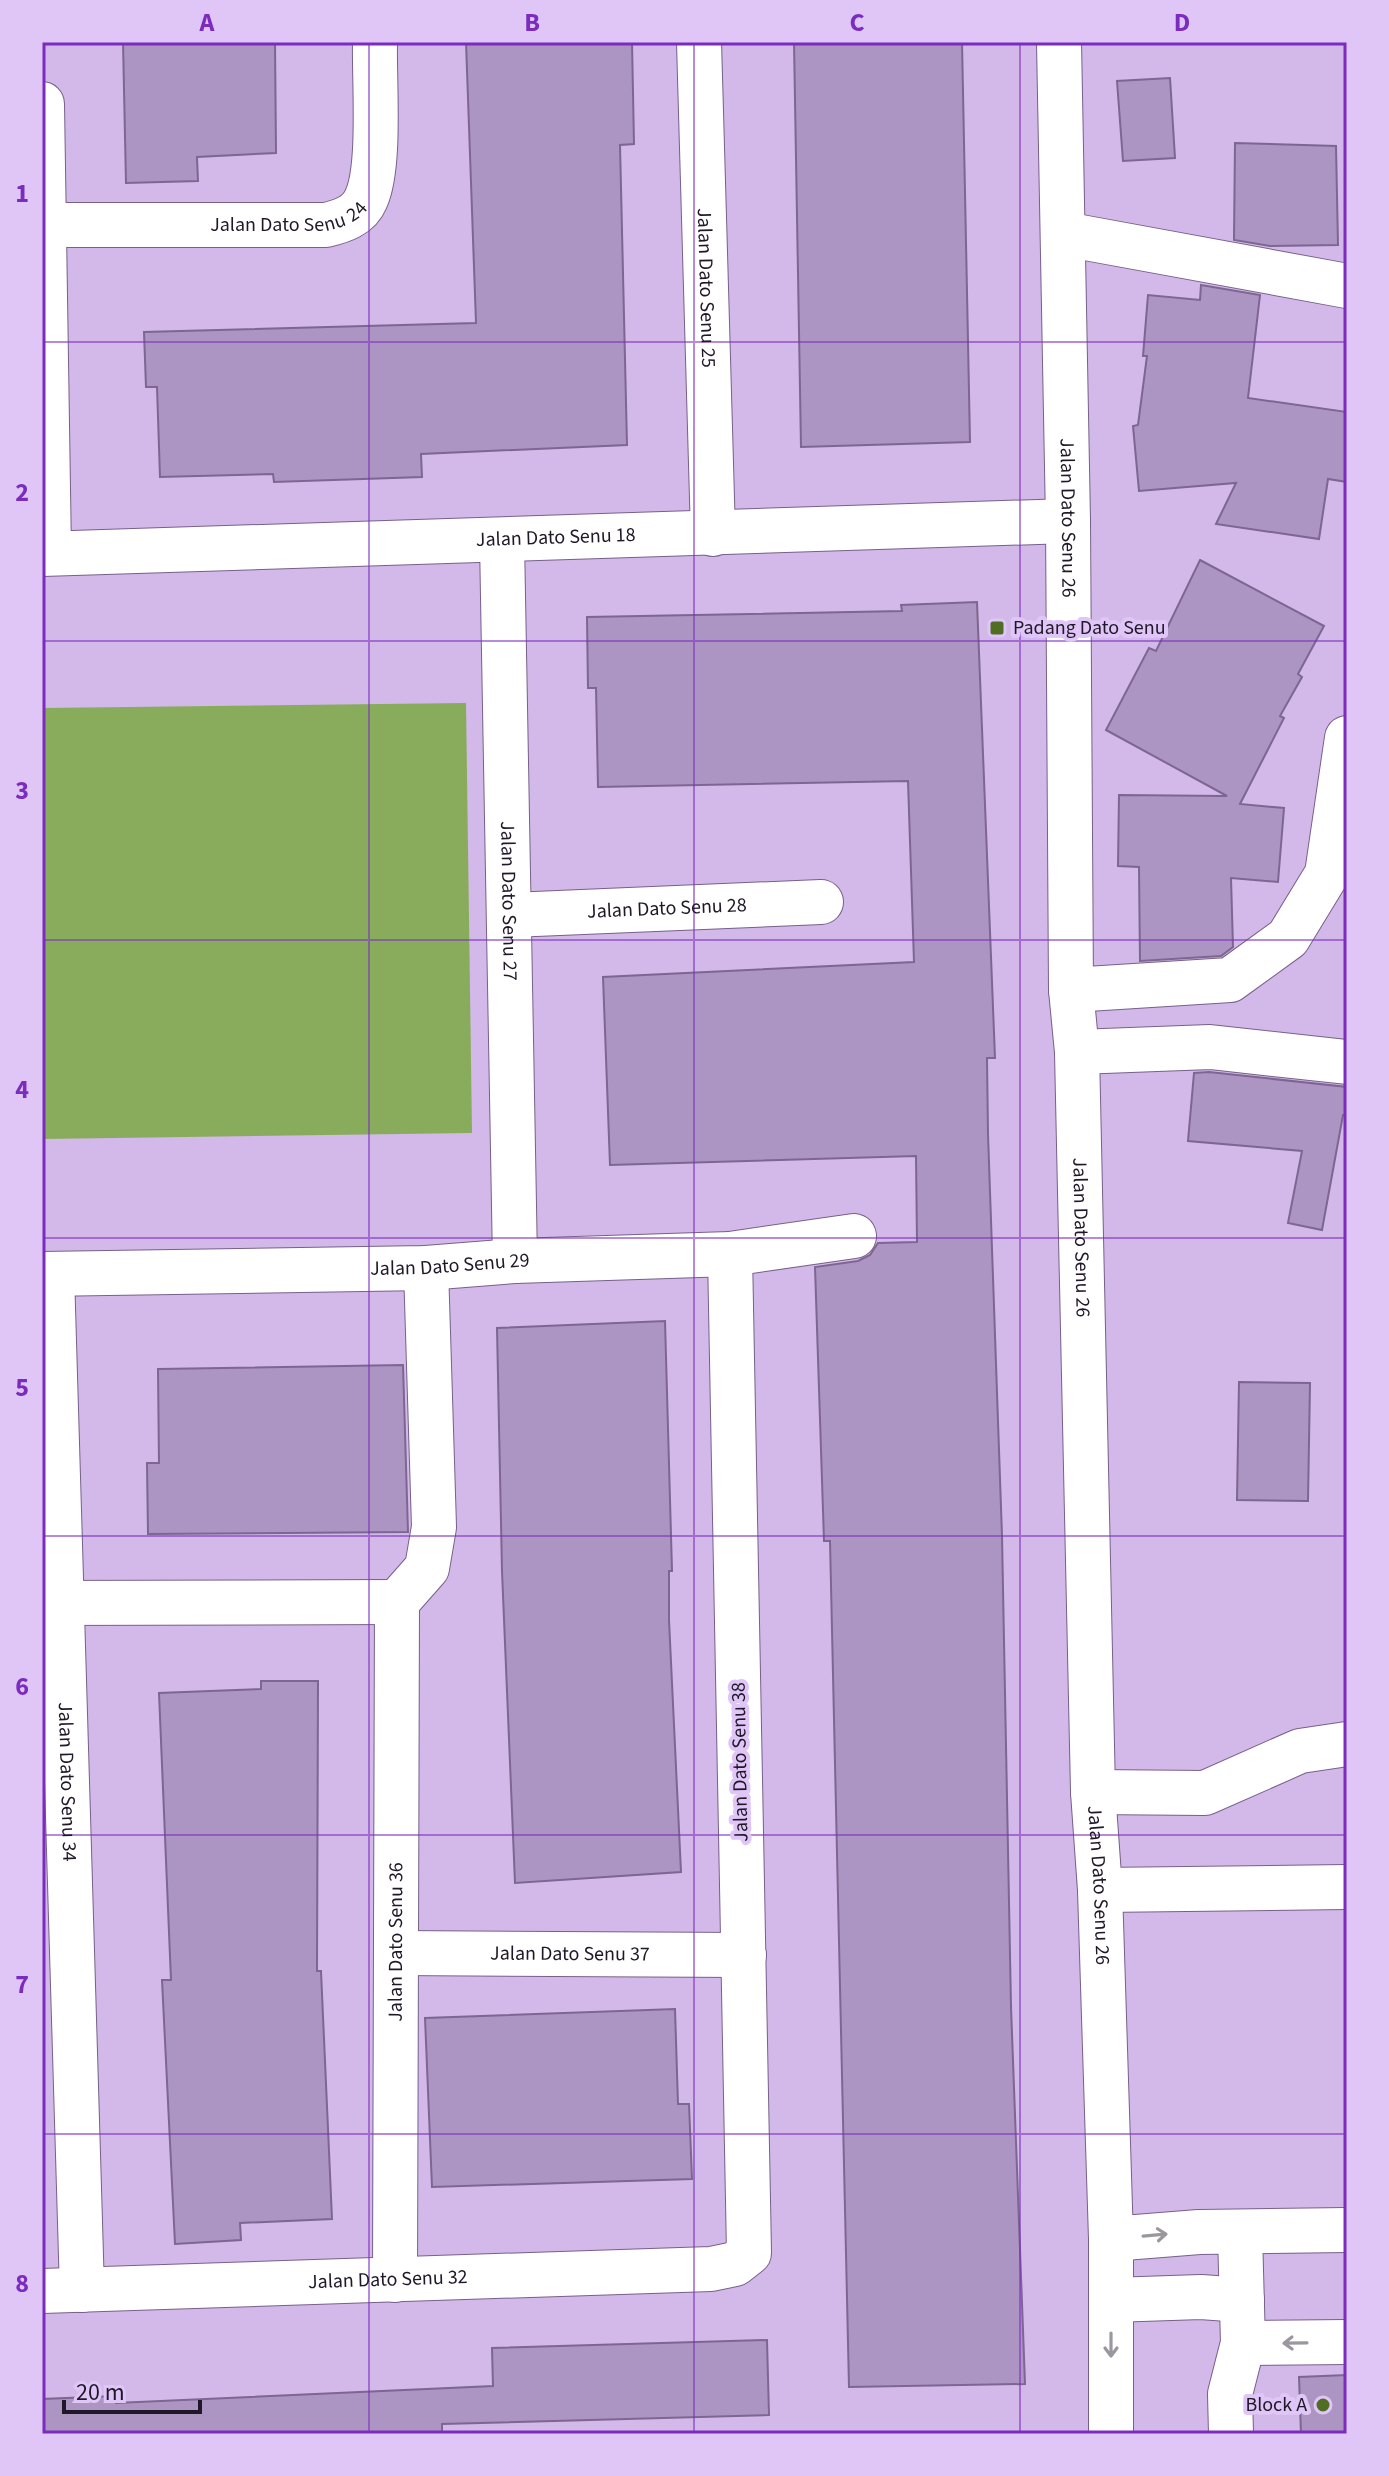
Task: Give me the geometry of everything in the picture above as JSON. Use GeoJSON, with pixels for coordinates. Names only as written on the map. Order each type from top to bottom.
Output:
{"type":"FeatureCollection","features":[{"type":"Feature","properties":{"kind":"street","name":"Jalan Dato Senu 24"},"geometry":{"type":"LineString","coordinates":[[43,225],[326,225],[349,219],[366,202],[372,178],[375,42]]}},
{"type":"Feature","properties":{"kind":"street","name":"Jalan Dato Senu 25"},"geometry":{"type":"LineString","coordinates":[[699,42],[713,534]]}},
{"type":"Feature","properties":{"kind":"street","name":"Jalan Dato Senu 26"},"geometry":{"type":"LineString","coordinates":[[1059,42],[1068,521],[1071,990],[1077,1052],[1093,1792],[1100,1890],[1111,2239],[1111,2434]]}},
{"type":"Feature","properties":{"kind":"street"},"geometry":{"type":"LineString","coordinates":[[42,104],[45,554]]}},
{"type":"Feature","properties":{"kind":"street"},"geometry":{"type":"LineString","coordinates":[[1064,234],[1347,286]]}},
{"type":"Feature","properties":{"kind":"street","name":"Jalan Dato Senu 18"},"geometry":{"type":"LineString","coordinates":[[45,554],[1068,521]]}},
{"type":"Feature","properties":{"kind":"street","name":"Jalan Dato Senu 27"},"geometry":{"type":"LineString","coordinates":[[502,541],[515,1261]]}},
{"type":"Feature","properties":{"kind":"street"},"geometry":{"type":"LineString","coordinates":[[1071,990],[1230,980],[1288,938],[1327,874],[1347,738]]}},
{"type":"Feature","properties":{"kind":"street","name":"Jalan Dato Senu 28"},"geometry":{"type":"LineString","coordinates":[[511,915],[821,902]]}},
{"type":"Feature","properties":{"kind":"street"},"geometry":{"type":"LineString","coordinates":[[1077,1052],[1210,1047],[1347,1062]]}},
{"type":"Feature","properties":{"kind":"street","name":"Jalan Dato Senu 29"},"geometry":{"type":"LineString","coordinates":[[47,1274],[426,1268],[515,1261],[730,1254],[854,1236]]}},
{"type":"Feature","properties":{"kind":"street","name":"Jalan Dato Senu 38"},"geometry":{"type":"LineString","coordinates":[[730,1254],[750,2230],[749,2253],[735,2264]]}},
{"type":"Feature","properties":{"kind":"street"},"geometry":{"type":"LineString","coordinates":[[51,1603],[397,1602],[427,1568],[434,1527],[426,1268]]}},
{"type":"Feature","properties":{"kind":"street","name":"Jalan Dato Senu 34"},"geometry":{"type":"LineString","coordinates":[[47,1274],[62,2290]]}},
{"type":"Feature","properties":{"kind":"street","name":"Jalan Dato Senu 36"},"geometry":{"type":"LineString","coordinates":[[395,2280],[397,1602]]}},
{"type":"Feature","properties":{"kind":"street"},"geometry":{"type":"LineString","coordinates":[[1093,1792],[1205,1793],[1300,1751],[1347,1744]]}},
{"type":"Feature","properties":{"kind":"street"},"geometry":{"type":"LineString","coordinates":[[1100,1890],[1347,1887]]}},
{"type":"Feature","properties":{"kind":"street","name":"Jalan Dato Senu 37"},"geometry":{"type":"LineString","coordinates":[[396,1953],[744,1955]]}},
{"type":"Feature","properties":{"kind":"street"},"geometry":{"type":"LineString","coordinates":[[1111,2239],[1199,2232],[1240,2234],[1347,2230]]}},
{"type":"Feature","properties":{"kind":"street"},"geometry":{"type":"LineString","coordinates":[[1231,2434],[1230,2394],[1243,2343],[1240,2234]]}},
{"type":"Feature","properties":{"kind":"street","name":"Jalan Dato Senu 32"},"geometry":{"type":"LineString","coordinates":[[62,2290],[711,2269],[735,2264]]}},
{"type":"Feature","properties":{"kind":"street"},"geometry":{"type":"LineString","coordinates":[[1111,2300],[1201,2297],[1242,2300]]}},
{"type":"Feature","properties":{"kind":"street"},"geometry":{"type":"LineString","coordinates":[[1243,2343],[1347,2342]]}},
{"type":"Feature","properties":{"kind":"green space"},"geometry":{"type":"Polygon","coordinates":[[[466,703],[472,1133],[42,1139],[42,708],[466,703]]]}},
{"type":"Feature","properties":{"kind":"building"},"geometry":{"type":"Polygon","coordinates":[[[123,42],[275,42],[276,153],[197,157],[198,181],[126,183],[123,42]]]}},
{"type":"Feature","properties":{"kind":"building"},"geometry":{"type":"Polygon","coordinates":[[[466,42],[632,42],[634,144],[620,145],[627,445],[421,454],[422,477],[274,482],[273,474],[160,477],[157,387],[146,387],[144,332],[476,323],[466,42]]]}},
{"type":"Feature","properties":{"kind":"building"},"geometry":{"type":"Polygon","coordinates":[[[794,42],[962,42],[970,442],[801,447],[794,42]]]}},
{"type":"Feature","properties":{"kind":"building"},"geometry":{"type":"Polygon","coordinates":[[[1170,78],[1175,158],[1123,161],[1117,81],[1170,78]]]}},
{"type":"Feature","properties":{"kind":"building"},"geometry":{"type":"Polygon","coordinates":[[[1235,143],[1336,146],[1338,245],[1270,246],[1234,240],[1235,143]]]}},
{"type":"Feature","properties":{"kind":"building"},"geometry":{"type":"Polygon","coordinates":[[[1201,285],[1260,295],[1248,398],[1347,412],[1347,482],[1328,479],[1319,539],[1216,524],[1236,483],[1139,491],[1133,426],[1138,425],[1147,356],[1143,356],[1148,295],[1200,300],[1201,285]]]}},
{"type":"Feature","properties":{"kind":"building"},"geometry":{"type":"Polygon","coordinates":[[[1200,560],[1324,626],[1298,674],[1302,677],[1280,716],[1284,718],[1240,804],[1284,808],[1278,882],[1231,878],[1233,947],[1221,956],[1140,961],[1139,867],[1118,866],[1119,795],[1227,796],[1106,730],[1149,648],[1156,651],[1200,560]]]}},
{"type":"Feature","properties":{"kind":"building"},"geometry":{"type":"Polygon","coordinates":[[[977,602],[995,1058],[987,1058],[988,1134],[1002,1536],[1011,2007],[1025,2384],[849,2387],[830,1541],[824,1541],[815,1267],[858,1261],[870,1255],[878,1243],[917,1242],[916,1156],[610,1165],[603,977],[914,962],[908,781],[598,787],[596,688],[588,688],[587,617],[902,611],[901,605],[977,602]]]}},
{"type":"Feature","properties":{"kind":"building"},"geometry":{"type":"Polygon","coordinates":[[[1194,1073],[1347,1087],[1347,1115],[1343,1115],[1322,1230],[1288,1223],[1302,1151],[1188,1141],[1194,1073]]]}},
{"type":"Feature","properties":{"kind":"building"},"geometry":{"type":"Polygon","coordinates":[[[665,1321],[672,1571],[669,1571],[669,1620],[681,1872],[515,1883],[502,1571],[497,1328],[665,1321]]]}},
{"type":"Feature","properties":{"kind":"building"},"geometry":{"type":"Polygon","coordinates":[[[403,1365],[408,1532],[148,1534],[147,1463],[159,1463],[158,1369],[403,1365]]]}},
{"type":"Feature","properties":{"kind":"building"},"geometry":{"type":"Polygon","coordinates":[[[1239,1382],[1310,1383],[1308,1501],[1237,1500],[1239,1382]]]}},
{"type":"Feature","properties":{"kind":"building"},"geometry":{"type":"Polygon","coordinates":[[[261,1681],[318,1681],[317,1971],[321,1971],[332,2219],[240,2223],[241,2240],[175,2244],[162,1980],[171,1980],[159,1693],[261,1689],[261,1681]]]}},
{"type":"Feature","properties":{"kind":"building"},"geometry":{"type":"Polygon","coordinates":[[[675,2009],[678,2104],[689,2104],[692,2179],[432,2187],[425,2018],[675,2009]]]}},
{"type":"Feature","properties":{"kind":"building"},"geometry":{"type":"Polygon","coordinates":[[[767,2340],[769,2415],[442,2424],[442,2434],[42,2434],[42,2399],[115,2396],[116,2403],[493,2386],[492,2348],[767,2340]]]}},
{"type":"Feature","properties":{"kind":"building","name":"Block A"},"geometry":{"type":"Polygon","coordinates":[[[1347,2375],[1347,2434],[1301,2434],[1299,2377],[1347,2375]]]}},
{"type":"Feature","properties":{"kind":"place","name":"Padang Dato Senu"},"geometry":{"type":"Point","coordinates":[997,628]}},
{"type":"Feature","properties":{"kind":"place","name":"Block A"},"geometry":{"type":"Point","coordinates":[1323,2405]}}]}
